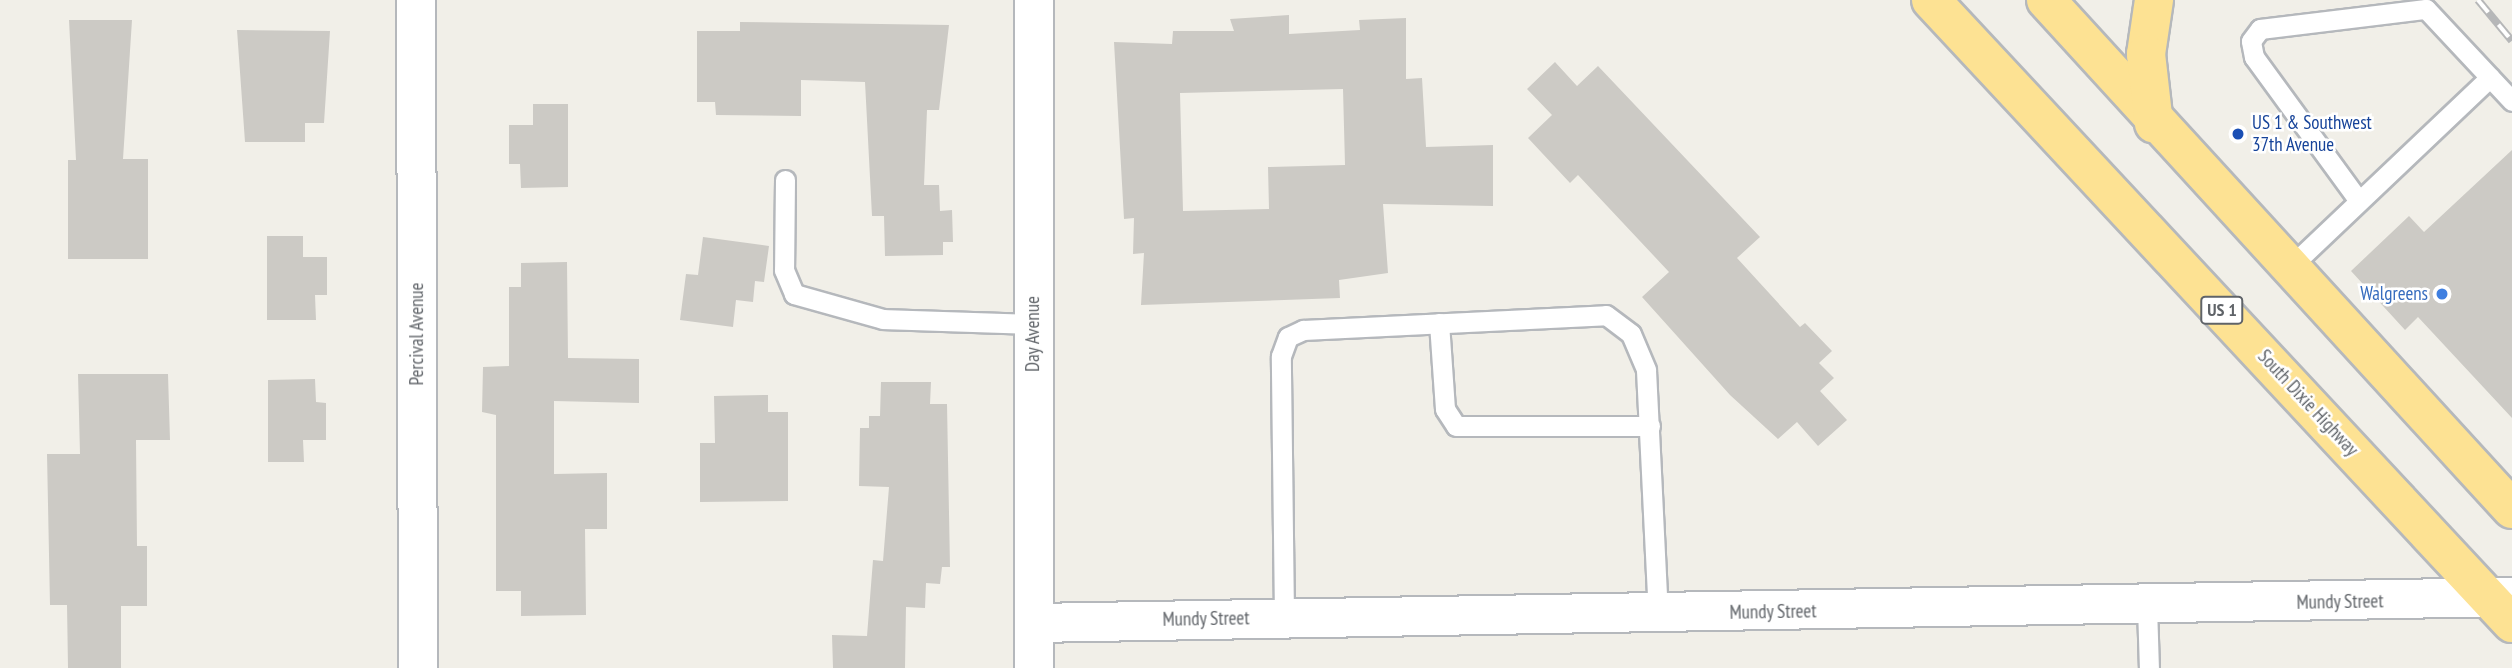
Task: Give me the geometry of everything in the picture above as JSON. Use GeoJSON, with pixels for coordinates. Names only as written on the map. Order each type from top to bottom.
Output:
{"type":"FeatureCollection","features":[{"type":"Feature","properties":{"kind":"highway","name":"South Dixie Highway"},"geometry":{"type":"LineString","coordinates":[[1931,0],[2504,606]]}},
{"type":"Feature","properties":{"kind":"highway"},"geometry":{"type":"LineString","coordinates":[[2046,0],[2154,124],[2512,509]]}},
{"type":"Feature","properties":{"kind":"highway"},"geometry":{"type":"LineString","coordinates":[[2154,0],[2146,54],[2154,124]]}},
{"type":"Feature","properties":{"kind":"street","name":"Percival Avenue"},"geometry":{"type":"LineString","coordinates":[[416,0],[418,668]]}},
{"type":"Feature","properties":{"kind":"street","name":"Day Avenue"},"geometry":{"type":"LineString","coordinates":[[1034,0],[1034,668]]}},
{"type":"Feature","properties":{"kind":"street","name":"Mundy Street"},"geometry":{"type":"LineString","coordinates":[[1034,623],[1284,617],[2147,607],[2504,606]]}},
{"type":"Feature","properties":{"kind":"lane"},"geometry":{"type":"LineString","coordinates":[[2359,201],[2254,57],[2251,41],[2260,29],[2426,9],[2512,101]]}},
{"type":"Feature","properties":{"kind":"lane"},"geometry":{"type":"LineString","coordinates":[[2288,268],[2490,77]]}},
{"type":"Feature","properties":{"kind":"lane"},"geometry":{"type":"LineString","coordinates":[[785,180],[784,270],[794,294],[883,319],[1032,324]]}},
{"type":"Feature","properties":{"kind":"lane"},"geometry":{"type":"LineString","coordinates":[[1284,617],[1283,345],[1303,330],[1439,323],[1619,319],[1646,369],[1655,500],[1658,613]]}},
{"type":"Feature","properties":{"kind":"lane"},"geometry":{"type":"LineString","coordinates":[[1439,323],[1445,410],[1456,426],[1650,426]]}},
{"type":"Feature","properties":{"kind":"lane"},"geometry":{"type":"LineString","coordinates":[[2147,607],[2149,668]]}},
{"type":"Feature","properties":{"kind":"building"},"geometry":{"type":"Polygon","coordinates":[[[1289,15],[1289,34],[1360,30],[1359,20],[1406,18],[1406,79],[1422,78],[1426,147],[1493,145],[1493,206],[1383,204],[1388,273],[1339,280],[1340,298],[1141,305],[1144,253],[1133,254],[1134,218],[1124,219],[1114,42],[1172,44],[1173,31],[1234,31],[1230,19],[1289,15]],[[1343,89],[1180,93],[1183,211],[1269,209],[1268,167],[1345,165],[1343,89]]]}},
{"type":"Feature","properties":{"kind":"building"},"geometry":{"type":"Polygon","coordinates":[[[69,20],[132,20],[123,159],[148,159],[148,259],[68,259],[68,160],[76,160],[69,20]]]}},
{"type":"Feature","properties":{"kind":"building"},"geometry":{"type":"Polygon","coordinates":[[[740,22],[949,25],[939,110],[927,110],[924,185],[939,185],[940,211],[952,210],[953,242],[943,242],[943,255],[885,256],[884,216],[872,216],[865,82],[801,80],[801,116],[716,115],[715,102],[697,102],[697,31],[740,31],[740,22]]]}},
{"type":"Feature","properties":{"kind":"building"},"geometry":{"type":"Polygon","coordinates":[[[237,30],[330,31],[324,123],[305,123],[305,142],[245,142],[237,30]]]}},
{"type":"Feature","properties":{"kind":"building"},"geometry":{"type":"Polygon","coordinates":[[[1555,62],[1577,86],[1598,66],[1760,237],[1737,258],[1800,327],[1805,323],[1832,351],[1819,363],[1834,378],[1820,391],[1847,420],[1818,446],[1797,422],[1778,439],[1730,395],[1642,297],[1669,272],[1578,175],[1570,183],[1528,138],[1552,115],[1527,89],[1555,62]]]}},
{"type":"Feature","properties":{"kind":"building"},"geometry":{"type":"Polygon","coordinates":[[[533,104],[568,104],[568,187],[521,188],[520,164],[509,164],[509,125],[533,125],[533,104]]]}},
{"type":"Feature","properties":{"kind":"building","name":"Walgreens"},"geometry":{"type":"Polygon","coordinates":[[[2512,150],[2512,418],[2418,317],[2405,330],[2351,271],[2409,216],[2424,232],[2512,150]]]}},
{"type":"Feature","properties":{"kind":"building"},"geometry":{"type":"Polygon","coordinates":[[[267,236],[303,236],[303,257],[327,257],[327,295],[315,295],[316,320],[267,320],[267,236]]]}},
{"type":"Feature","properties":{"kind":"building"},"geometry":{"type":"Polygon","coordinates":[[[703,237],[769,246],[764,282],[755,281],[753,302],[736,300],[733,327],[680,320],[686,274],[698,275],[703,237]]]}},
{"type":"Feature","properties":{"kind":"building"},"geometry":{"type":"Polygon","coordinates":[[[567,262],[568,358],[639,359],[639,403],[554,401],[554,474],[607,473],[607,529],[585,529],[586,615],[521,616],[521,591],[496,591],[496,415],[482,412],[483,367],[509,366],[509,287],[521,287],[521,263],[567,262]]]}},
{"type":"Feature","properties":{"kind":"building"},"geometry":{"type":"Polygon","coordinates":[[[78,374],[168,374],[170,440],[136,440],[137,546],[147,546],[147,606],[121,606],[121,668],[68,668],[67,605],[50,605],[47,454],[80,454],[78,374]]]}},
{"type":"Feature","properties":{"kind":"building"},"geometry":{"type":"Polygon","coordinates":[[[315,379],[316,402],[326,403],[326,440],[303,440],[304,462],[268,462],[268,380],[315,379]]]}},
{"type":"Feature","properties":{"kind":"building"},"geometry":{"type":"Polygon","coordinates":[[[881,382],[931,382],[930,404],[947,404],[950,567],[942,567],[940,584],[926,583],[925,608],[906,607],[905,668],[833,668],[832,635],[867,636],[873,560],[883,561],[889,487],[859,486],[860,428],[869,428],[869,416],[880,416],[881,382]]]}},
{"type":"Feature","properties":{"kind":"building"},"geometry":{"type":"Polygon","coordinates":[[[768,395],[768,412],[788,412],[788,501],[700,502],[700,443],[715,443],[714,396],[768,395]]]}},
{"type":"Feature","properties":{"kind":"railway"},"geometry":{"type":"LineString","coordinates":[[2478,0],[2512,41]]}},
{"type":"Feature","properties":{"kind":"place","name":"US 1 & Southwest 37th Avenue"},"geometry":{"type":"Point","coordinates":[2238,134]}},
{"type":"Feature","properties":{"kind":"place","name":"Walgreens"},"geometry":{"type":"Point","coordinates":[2442,294]}}]}
